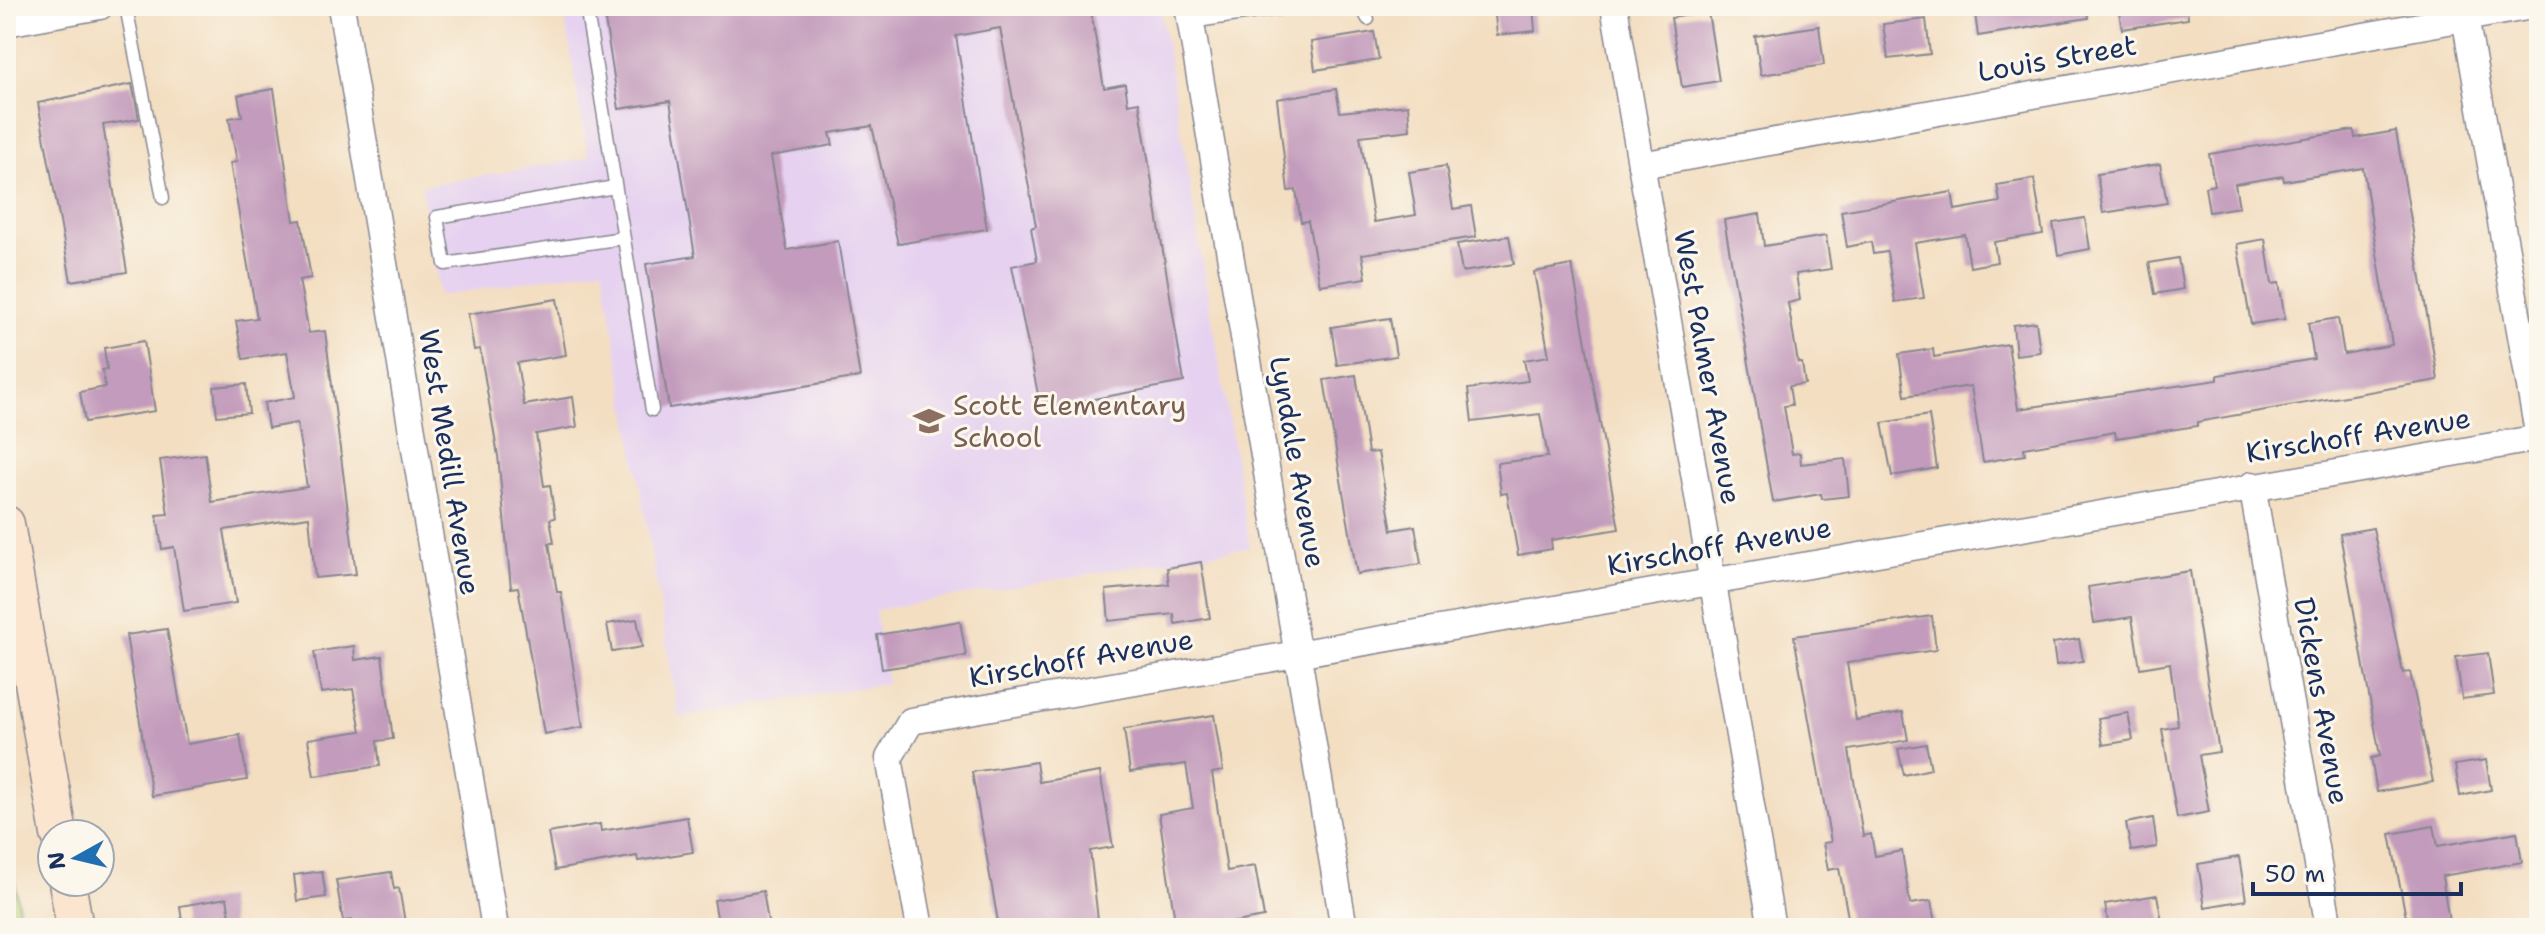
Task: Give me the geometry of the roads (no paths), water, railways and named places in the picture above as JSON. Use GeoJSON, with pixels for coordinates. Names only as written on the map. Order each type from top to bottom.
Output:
{"type":"FeatureCollection","features":[{"type":"Feature","properties":{"kind":"street"},"geometry":{"type":"LineString","coordinates":[[6,23],[100,6]]}},
{"type":"Feature","properties":{"kind":"street","name":"West Medill Avenue"},"geometry":{"type":"LineString","coordinates":[[341,6],[495,928]]}},
{"type":"Feature","properties":{"kind":"street","name":"West Palmer Avenue"},"geometry":{"type":"LineString","coordinates":[[1614,6],[1772,928]]}},
{"type":"Feature","properties":{"kind":"street","name":"Louis Street"},"geometry":{"type":"LineString","coordinates":[[1641,165],[2532,6]]}},
{"type":"Feature","properties":{"kind":"street","name":"Lyndale Avenue"},"geometry":{"type":"LineString","coordinates":[[1190,14],[1344,928]]}},
{"type":"Feature","properties":{"kind":"street"},"geometry":{"type":"LineString","coordinates":[[2465,17],[2539,438]]}},
{"type":"Feature","properties":{"kind":"street","name":"Kirschoff Avenue"},"geometry":{"type":"LineString","coordinates":[[920,928],[889,758],[911,721],[2252,485],[2539,438]]}},
{"type":"Feature","properties":{"kind":"street","name":"Dickens Avenue"},"geometry":{"type":"LineString","coordinates":[[2252,485],[2329,928]]}},
{"type":"Feature","properties":{"kind":"street"},"geometry":{"type":"LineString","coordinates":[[6,524],[56,818]]}},
{"type":"Feature","properties":{"kind":"street"},"geometry":{"type":"LineString","coordinates":[[70,898],[75,928]]}},
{"type":"Feature","properties":{"kind":"lane"},"geometry":{"type":"LineString","coordinates":[[126,6],[163,198]]}},
{"type":"Feature","properties":{"kind":"lane"},"geometry":{"type":"LineString","coordinates":[[586,6],[652,410]]}},
{"type":"Feature","properties":{"kind":"lane"},"geometry":{"type":"LineString","coordinates":[[1190,14],[1297,6]]}},
{"type":"Feature","properties":{"kind":"lane"},"geometry":{"type":"LineString","coordinates":[[1361,6],[1368,19]]}},
{"type":"Feature","properties":{"kind":"lane"},"geometry":{"type":"LineString","coordinates":[[615,187],[437,217],[445,264],[623,238]]}},
{"type":"Feature","properties":{"kind":"place","name":"Scott Elementary School"},"geometry":{"type":"Point","coordinates":[929,421]}}]}
